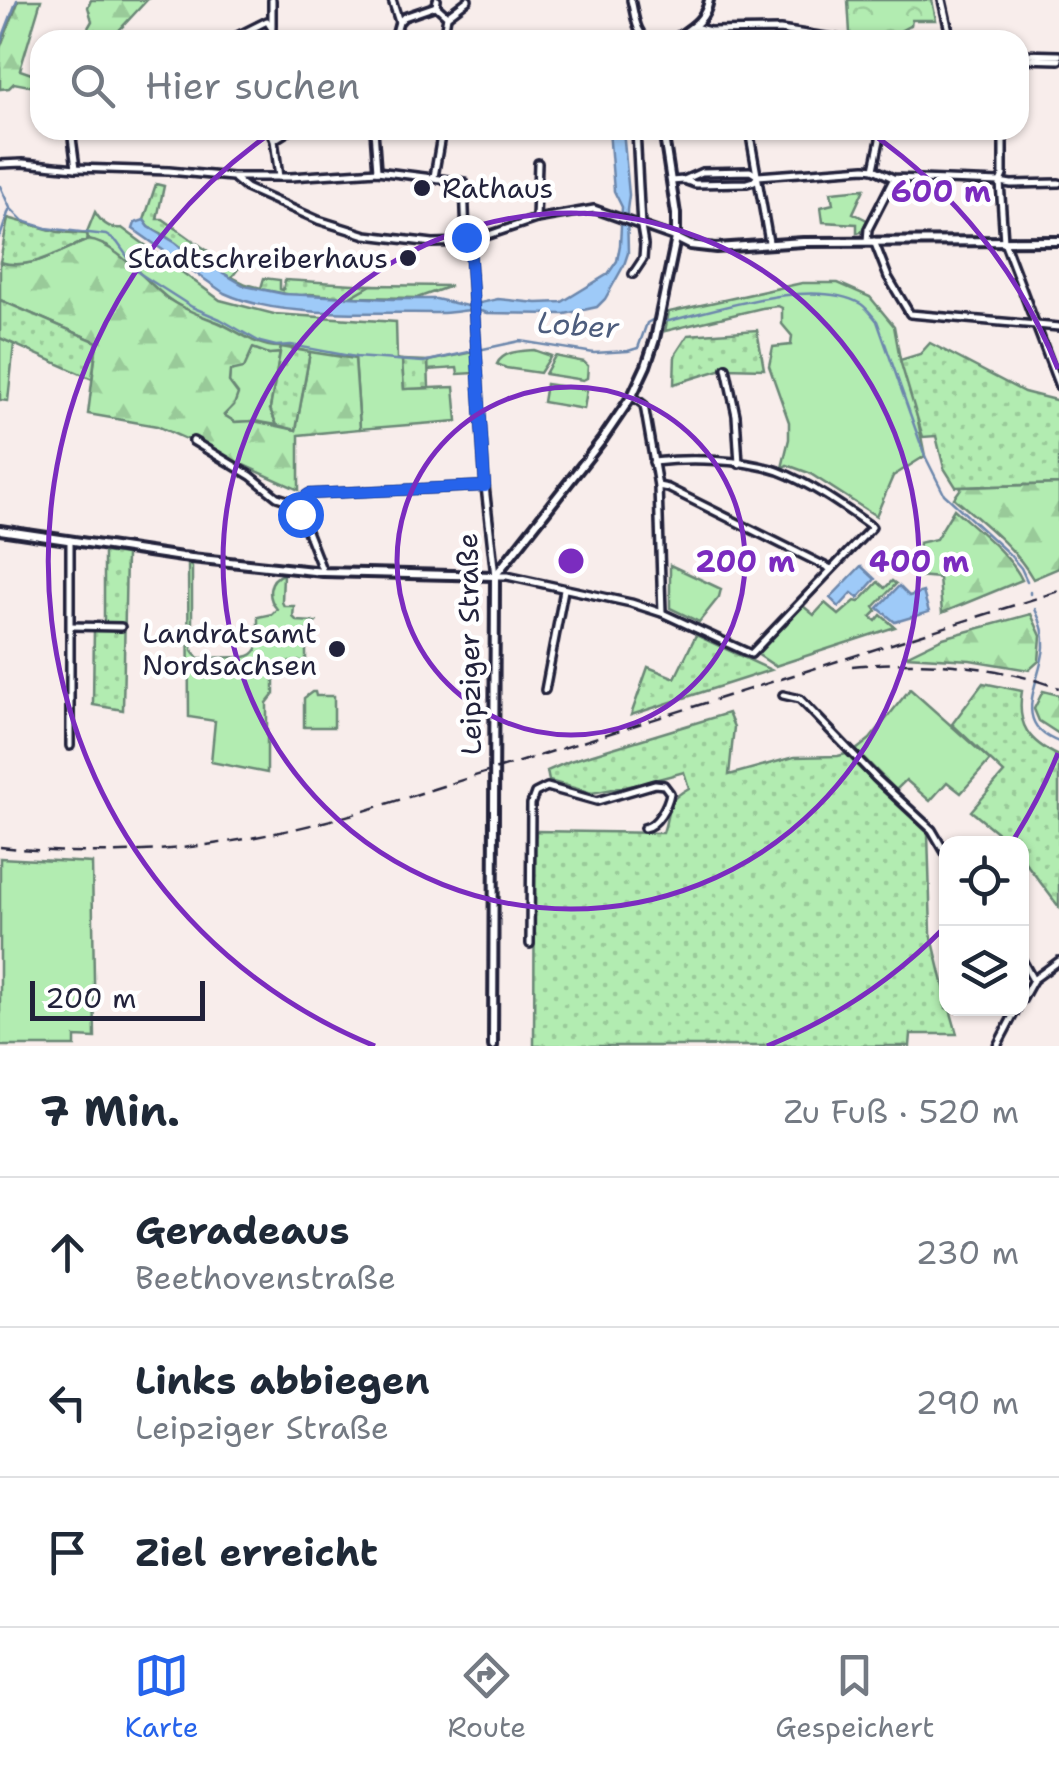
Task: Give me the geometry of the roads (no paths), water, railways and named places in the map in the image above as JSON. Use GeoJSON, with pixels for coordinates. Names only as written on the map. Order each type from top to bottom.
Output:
{"type":"FeatureCollection","features":[{"type":"Feature","properties":{"kind":"street"},"geometry":{"type":"LineString","coordinates":[[272,0],[272,29]]}},
{"type":"Feature","properties":{"kind":"street"},"geometry":{"type":"LineString","coordinates":[[392,0],[399,22]]}},
{"type":"Feature","properties":{"kind":"street"},"geometry":{"type":"LineString","coordinates":[[445,30],[447,16],[468,0]]}},
{"type":"Feature","properties":{"kind":"street"},"geometry":{"type":"LineString","coordinates":[[631,0],[639,30]]}},
{"type":"Feature","properties":{"kind":"street"},"geometry":{"type":"LineString","coordinates":[[709,0],[708,24],[716,30]]}},
{"type":"Feature","properties":{"kind":"street"},"geometry":{"type":"LineString","coordinates":[[942,0],[949,30]]}},
{"type":"Feature","properties":{"kind":"street"},"geometry":{"type":"LineString","coordinates":[[397,30],[404,17],[437,3],[447,16]]}},
{"type":"Feature","properties":{"kind":"street"},"geometry":{"type":"LineString","coordinates":[[689,30],[707,10]]}},
{"type":"Feature","properties":{"kind":"street"},"geometry":{"type":"LineString","coordinates":[[249,30],[267,21],[272,29]]}},
{"type":"Feature","properties":{"kind":"street"},"geometry":{"type":"LineString","coordinates":[[694,27],[780,30]]}},
{"type":"Feature","properties":{"kind":"street"},"geometry":{"type":"LineString","coordinates":[[1029,57],[1059,58]]}},
{"type":"Feature","properties":{"kind":"street"},"geometry":{"type":"LineString","coordinates":[[72,140],[76,168]]}},
{"type":"Feature","properties":{"kind":"street"},"geometry":{"type":"LineString","coordinates":[[274,140],[278,177]]}},
{"type":"Feature","properties":{"kind":"street"},"geometry":{"type":"LineString","coordinates":[[375,140],[377,171]]}},
{"type":"Feature","properties":{"kind":"street"},"geometry":{"type":"LineString","coordinates":[[1,164],[154,170],[232,178],[377,171],[434,177],[440,140]]}},
{"type":"Feature","properties":{"kind":"street"},"geometry":{"type":"LineString","coordinates":[[633,274],[644,253],[637,140]]}},
{"type":"Feature","properties":{"kind":"street"},"geometry":{"type":"LineString","coordinates":[[495,576],[632,396],[655,339],[676,238],[665,140]]}},
{"type":"Feature","properties":{"kind":"street"},"geometry":{"type":"LineString","coordinates":[[751,140],[769,242]]}},
{"type":"Feature","properties":{"kind":"street"},"geometry":{"type":"LineString","coordinates":[[874,169],[880,140]]}},
{"type":"Feature","properties":{"kind":"street"},"geometry":{"type":"LineString","coordinates":[[1004,140],[1000,182],[1004,241],[1059,386]]}},
{"type":"Feature","properties":{"kind":"street"},"geometry":{"type":"LineString","coordinates":[[536,219],[538,163]]}},
{"type":"Feature","properties":{"kind":"street"},"geometry":{"type":"LineString","coordinates":[[672,182],[692,175],[750,171],[758,176],[864,168],[893,178],[1059,183]]}},
{"type":"Feature","properties":{"kind":"street"},"geometry":{"type":"LineString","coordinates":[[684,180],[696,184],[747,183],[758,176]]}},
{"type":"Feature","properties":{"kind":"street","name":"Leipziger Straße"},"geometry":{"type":"LineString","coordinates":[[434,177],[464,182],[495,576],[493,1046]]}},
{"type":"Feature","properties":{"kind":"street"},"geometry":{"type":"LineString","coordinates":[[232,178],[318,220],[366,235],[433,243],[468,242],[536,219],[594,209],[705,248],[769,242],[1059,241]]}},
{"type":"Feature","properties":{"kind":"street"},"geometry":{"type":"LineString","coordinates":[[893,178],[868,228],[888,277],[908,312],[1059,327]]}},
{"type":"Feature","properties":{"kind":"street"},"geometry":{"type":"LineString","coordinates":[[726,368],[736,415],[739,464]]}},
{"type":"Feature","properties":{"kind":"street"},"geometry":{"type":"LineString","coordinates":[[632,396],[644,405],[658,486],[662,613]]}},
{"type":"Feature","properties":{"kind":"street"},"geometry":{"type":"LineString","coordinates":[[193,441],[277,497],[296,503]]}},
{"type":"Feature","properties":{"kind":"street"},"geometry":{"type":"LineString","coordinates":[[0,530],[182,557],[323,572],[506,576],[632,603],[751,654],[872,527],[777,471],[739,464],[653,462]]}},
{"type":"Feature","properties":{"kind":"street"},"geometry":{"type":"LineString","coordinates":[[296,503],[309,494],[485,486]]}},
{"type":"Feature","properties":{"kind":"street"},"geometry":{"type":"LineString","coordinates":[[658,486],[831,569]]}},
{"type":"Feature","properties":{"kind":"street"},"geometry":{"type":"LineString","coordinates":[[296,503],[323,572]]}},
{"type":"Feature","properties":{"kind":"street"},"geometry":{"type":"LineString","coordinates":[[70,540],[70,746]]}},
{"type":"Feature","properties":{"kind":"street"},"geometry":{"type":"LineString","coordinates":[[546,690],[564,589]]}},
{"type":"Feature","properties":{"kind":"street"},"geometry":{"type":"LineString","coordinates":[[72,626],[120,627]]}},
{"type":"Feature","properties":{"kind":"street"},"geometry":{"type":"LineString","coordinates":[[783,695],[800,699],[932,830],[939,842]]}},
{"type":"Feature","properties":{"kind":"street"},"geometry":{"type":"LineString","coordinates":[[530,944],[531,804],[535,793],[547,787],[597,801],[655,784],[664,786],[670,793],[669,800],[651,826],[644,828]]}},
{"type":"Feature","properties":{"kind":"street"},"geometry":{"type":"LineString","coordinates":[[1029,986],[1059,961]]}},
{"type":"Feature","properties":{"kind":"street"},"geometry":{"type":"LineString","coordinates":[[1029,974],[1032,980]]}},
{"type":"Feature","properties":{"kind":"street"},"geometry":{"type":"LineString","coordinates":[[996,1046],[1013,1016]]}},
{"type":"Feature","properties":{"kind":"water"},"geometry":{"type":"Polygon","coordinates":[[[610,140],[624,140],[629,195],[628,253],[624,265],[597,307],[565,314],[301,311],[247,302],[224,293],[133,229],[135,223],[144,220],[196,260],[245,286],[284,294],[436,299],[467,306],[498,299],[562,302],[608,274],[617,261],[622,207],[614,191],[610,140]]]}},
{"type":"Feature","properties":{"kind":"water"},"geometry":{"type":"Polygon","coordinates":[[[861,566],[875,579],[858,598],[852,593],[839,607],[830,598],[861,566]]]}},
{"type":"Feature","properties":{"kind":"water"},"geometry":{"type":"Polygon","coordinates":[[[899,586],[909,596],[923,592],[929,612],[895,622],[878,608],[899,586]]]}},
{"type":"Feature","properties":{"kind":"waterway","name":"Lober"},"geometry":{"type":"LineString","coordinates":[[0,44],[17,0]]}},
{"type":"Feature","properties":{"kind":"waterway","name":"Lober"},"geometry":{"type":"LineString","coordinates":[[0,186],[10,208],[23,221],[46,228],[106,235],[117,242],[139,273],[192,307],[260,342],[355,357],[423,362],[520,341],[594,353],[628,351],[638,348],[647,323],[654,319],[669,321],[793,294],[841,296],[861,304],[877,321],[925,456],[944,494],[1009,554],[1027,581]]}},
{"type":"Feature","properties":{"kind":"waterway"},"geometry":{"type":"LineString","coordinates":[[0,237],[9,210]]}},
{"type":"Feature","properties":{"kind":"waterway","name":"Lober"},"geometry":{"type":"LineString","coordinates":[[1035,609],[1044,647],[1031,713],[1044,734],[1059,742]]}},
{"type":"Feature","properties":{"kind":"railway"},"geometry":{"type":"LineString","coordinates":[[0,847],[94,852],[182,848],[315,824],[1059,591]]}},
{"type":"Feature","properties":{"kind":"railway"},"geometry":{"type":"LineString","coordinates":[[852,666],[957,665],[1008,673],[1059,688]]}},
{"type":"Feature","properties":{"kind":"place","name":"Rathaus"},"geometry":{"type":"Point","coordinates":[422,188]}},
{"type":"Feature","properties":{"kind":"place","name":"Stadtschreiberhaus"},"geometry":{"type":"Point","coordinates":[408,258]}},
{"type":"Feature","properties":{"kind":"place","name":"Landratsamt Nordsachsen"},"geometry":{"type":"Point","coordinates":[337,649]}}]}
